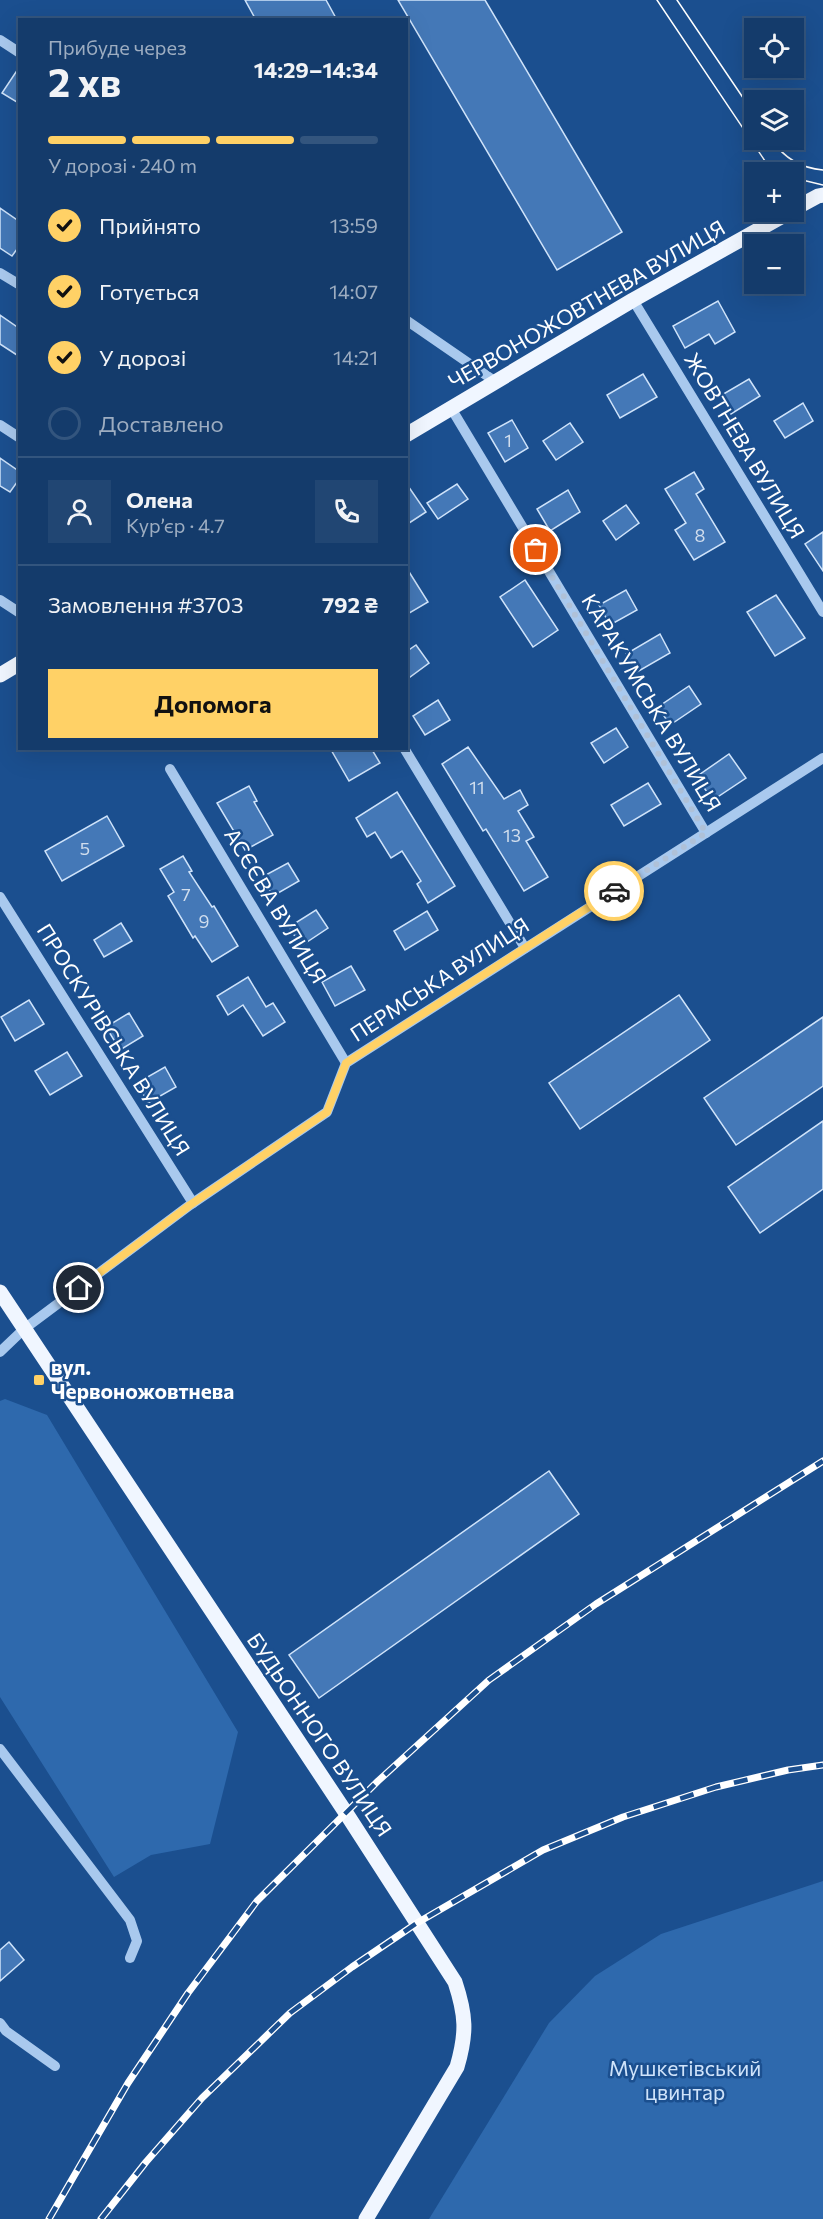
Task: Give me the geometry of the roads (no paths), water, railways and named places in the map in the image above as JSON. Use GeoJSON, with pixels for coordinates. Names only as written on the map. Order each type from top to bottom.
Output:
{"type":"FeatureCollection","features":[{"type":"Feature","properties":{"kind":"main road","name":"ЧЕРВОНОЖОВТНЕВА ВУЛИЦЯ"},"geometry":{"type":"LineString","coordinates":[[804,205],[822,195]]}},
{"type":"Feature","properties":{"kind":"main road","name":"ЧЕРВОНОЖОВТНЕВА ВУЛИЦЯ"},"geometry":{"type":"LineString","coordinates":[[408,434],[633,300],[772,222]]}},
{"type":"Feature","properties":{"kind":"main road"},"geometry":{"type":"LineString","coordinates":[[0,675],[18,664]]}},
{"type":"Feature","properties":{"kind":"main road","name":"БУДЬОННОГО ВУЛИЦЯ"},"geometry":{"type":"LineString","coordinates":[[0,1292],[346,1813],[455,1982],[463,2005],[464,2025],[462,2048],[457,2067],[366,2219]]}},
{"type":"Feature","properties":{"kind":"street"},"geometry":{"type":"LineString","coordinates":[[0,40],[18,52]]}},
{"type":"Feature","properties":{"kind":"street"},"geometry":{"type":"LineString","coordinates":[[0,273],[18,284]]}},
{"type":"Feature","properties":{"kind":"street","name":"ЖОВТНЕВА ВУЛИЦЯ"},"geometry":{"type":"LineString","coordinates":[[633,300],[823,612]]}},
{"type":"Feature","properties":{"kind":"street"},"geometry":{"type":"LineString","coordinates":[[408,321],[496,382]]}},
{"type":"Feature","properties":{"kind":"street","name":"КАРАКУМСЬКА ВУЛИЦЯ"},"geometry":{"type":"LineString","coordinates":[[451,408],[706,833]]}},
{"type":"Feature","properties":{"kind":"street"},"geometry":{"type":"LineString","coordinates":[[0,425],[18,437]]}},
{"type":"Feature","properties":{"kind":"street"},"geometry":{"type":"LineString","coordinates":[[0,600],[18,612]]}},
{"type":"Feature","properties":{"kind":"street"},"geometry":{"type":"LineString","coordinates":[[405,750],[525,948]]}},
{"type":"Feature","properties":{"kind":"street","name":"ПЕРМСЬКА ВУЛИЦЯ"},"geometry":{"type":"LineString","coordinates":[[0,1352],[24,1329],[193,1203],[327,1112],[346,1063],[823,758]]}},
{"type":"Feature","properties":{"kind":"street","name":"АСЄЄВА ВУЛИЦЯ"},"geometry":{"type":"LineString","coordinates":[[170,769],[346,1063]]}},
{"type":"Feature","properties":{"kind":"street","name":"ПРОСКУРІВСЬКА ВУЛИЦЯ"},"geometry":{"type":"LineString","coordinates":[[0,897],[193,1203]]}},
{"type":"Feature","properties":{"kind":"street"},"geometry":{"type":"LineString","coordinates":[[0,1749],[130,1920],[137,1941],[130,1958]]}},
{"type":"Feature","properties":{"kind":"street"},"geometry":{"type":"LineString","coordinates":[[0,2023],[6,2031],[55,2066]]}},
{"type":"Feature","properties":{"kind":"tram line"},"geometry":{"type":"LineString","coordinates":[[657,0],[766,162]]}},
{"type":"Feature","properties":{"kind":"tram line"},"geometry":{"type":"LineString","coordinates":[[677,0],[744,99]]}},
{"type":"Feature","properties":{"kind":"tram line"},"geometry":{"type":"LineString","coordinates":[[780,150],[793,161],[823,170]]}},
{"type":"Feature","properties":{"kind":"tram line"},"geometry":{"type":"LineString","coordinates":[[804,180],[823,185]]}},
{"type":"Feature","properties":{"kind":"railway"},"geometry":{"type":"LineString","coordinates":[[49,2219],[128,2083],[188,1993],[257,1901],[378,1781],[489,1680],[596,1604],[823,1461]]}},
{"type":"Feature","properties":{"kind":"railway"},"geometry":{"type":"LineString","coordinates":[[101,2219],[146,2162],[202,2098],[290,2013],[417,1923],[543,1850],[623,1817],[716,1787],[788,1770],[823,1765]]}},
{"type":"Feature","properties":{"kind":"place","name":"вул. Червоножовтнева"},"geometry":{"type":"Point","coordinates":[39,1380]}},
{"type":"Feature","properties":{"kind":"park label","name":"Мушкетівський цвинтар"},"geometry":{"type":"Point","coordinates":[685,2081]}}]}
